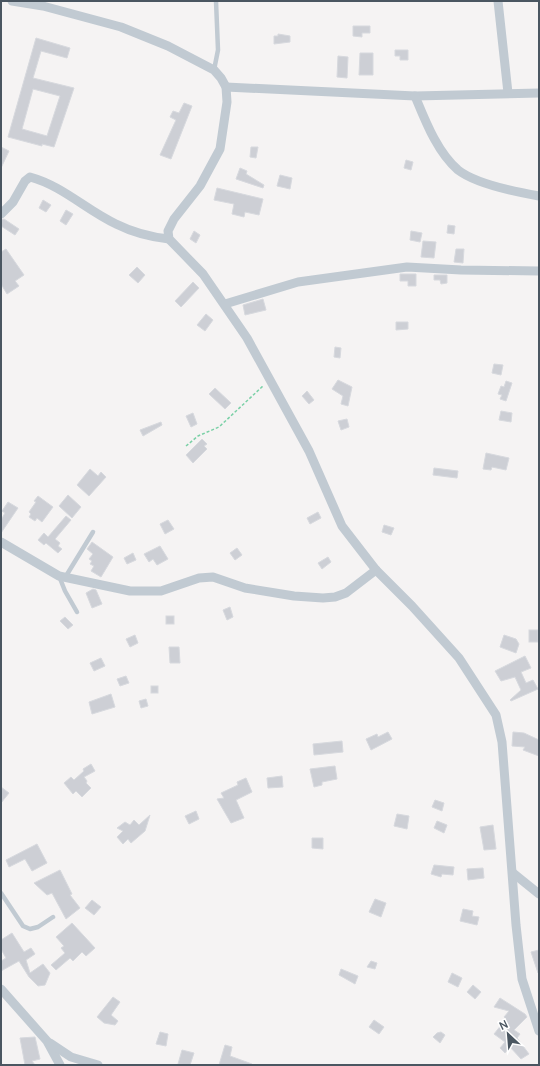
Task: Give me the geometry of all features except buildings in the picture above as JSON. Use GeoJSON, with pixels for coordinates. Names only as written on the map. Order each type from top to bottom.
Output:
{"type":"FeatureCollection","features":[{"type":"Feature","properties":{"kind":"street"},"geometry":{"type":"LineString","coordinates":[[12,1],[41,3],[122,27],[168,46],[214,70],[226,87],[227,102],[220,149],[200,186],[174,219],[168,231],[169,239],[202,274],[225,304],[246,338],[309,451],[342,526],[376,570],[412,606],[459,658],[496,715],[502,742],[516,925],[522,979],[539,1031]]}},
{"type":"Feature","properties":{"kind":"street"},"geometry":{"type":"LineString","coordinates":[[498,1],[508,94]]}},
{"type":"Feature","properties":{"kind":"street"},"geometry":{"type":"LineString","coordinates":[[226,87],[415,96],[539,93]]}},
{"type":"Feature","properties":{"kind":"street"},"geometry":{"type":"LineString","coordinates":[[415,96],[441,148],[457,169],[482,182],[539,196]]}},
{"type":"Feature","properties":{"kind":"street"},"geometry":{"type":"LineString","coordinates":[[1,214],[13,202],[25,181],[30,177],[43,180],[115,224],[148,236],[169,239]]}},
{"type":"Feature","properties":{"kind":"street"},"geometry":{"type":"LineString","coordinates":[[225,304],[298,282],[407,267],[506,271],[539,270]]}},
{"type":"Feature","properties":{"kind":"street"},"geometry":{"type":"LineString","coordinates":[[1,542],[63,576],[130,591],[161,591],[199,578],[213,577],[245,588],[294,596],[323,598],[335,597],[346,593],[376,570]]}},
{"type":"Feature","properties":{"kind":"street"},"geometry":{"type":"LineString","coordinates":[[512,873],[539,894]]}},
{"type":"Feature","properties":{"kind":"street"},"geometry":{"type":"LineString","coordinates":[[1,989],[47,1042],[60,1065]]}},
{"type":"Feature","properties":{"kind":"street"},"geometry":{"type":"LineString","coordinates":[[47,1042],[71,1057],[98,1065]]}},
{"type":"Feature","properties":{"kind":"lane"},"geometry":{"type":"LineString","coordinates":[[214,70],[218,50],[216,1]]}},
{"type":"Feature","properties":{"kind":"lane"},"geometry":{"type":"LineString","coordinates":[[77,612],[65,591],[63,576],[93,532]]}},
{"type":"Feature","properties":{"kind":"lane"},"geometry":{"type":"LineString","coordinates":[[1,894],[23,926],[30,929],[38,927],[54,917]]}},
{"type":"Feature","properties":{"kind":"path"},"geometry":{"type":"LineString","coordinates":[[186,446],[198,436],[219,427],[270,380]]}}]}
